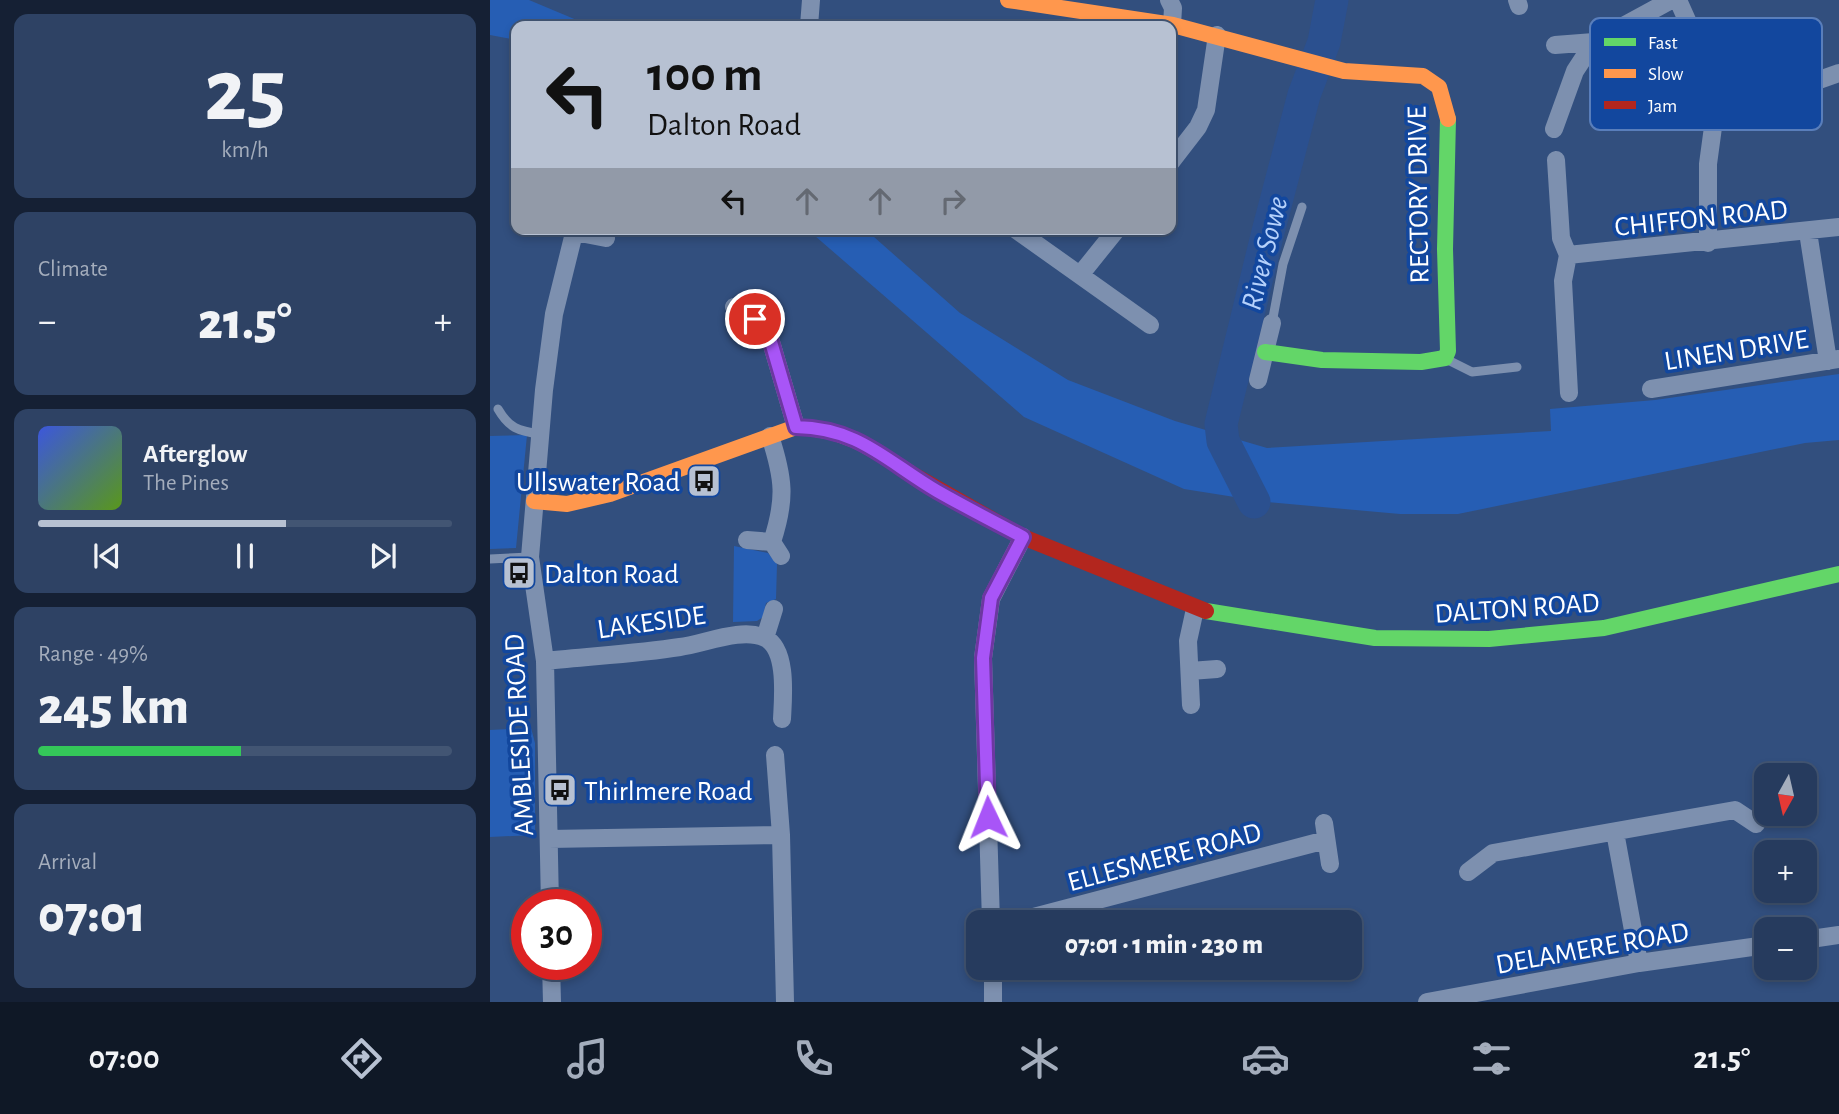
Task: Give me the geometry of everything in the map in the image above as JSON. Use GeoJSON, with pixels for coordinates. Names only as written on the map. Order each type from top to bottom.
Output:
{"type":"FeatureCollection","features":[{"type":"Feature","properties":{"kind":"street"},"geometry":{"type":"LineString","coordinates":[[809,21],[811,0]]}},
{"type":"Feature","properties":{"kind":"street","name":"RECTORY DRIVE"},"geometry":{"type":"LineString","coordinates":[[1008,0],[1152,21]]}},
{"type":"Feature","properties":{"kind":"street"},"geometry":{"type":"LineString","coordinates":[[1638,18],[1671,0]]}},
{"type":"Feature","properties":{"kind":"street"},"geometry":{"type":"LineString","coordinates":[[1678,0],[1686,18]]}},
{"type":"Feature","properties":{"kind":"street"},"geometry":{"type":"LineString","coordinates":[[1172,21],[1173,1]]}},
{"type":"Feature","properties":{"kind":"street","name":"RECTORY DRIVE"},"geometry":{"type":"LineString","coordinates":[[1176,25],[1342,71],[1372,75],[1416,72],[1433,79],[1442,94],[1448,128],[1444,234],[1448,351],[1444,358]]}},
{"type":"Feature","properties":{"kind":"street"},"geometry":{"type":"LineString","coordinates":[[1176,156],[1198,127],[1206,110],[1217,35]]}},
{"type":"Feature","properties":{"kind":"street"},"geometry":{"type":"LineString","coordinates":[[1555,45],[1590,42]]}},
{"type":"Feature","properties":{"kind":"street"},"geometry":{"type":"LineString","coordinates":[[1553,129],[1575,71],[1590,48]]}},
{"type":"Feature","properties":{"kind":"street"},"geometry":{"type":"LineString","coordinates":[[1822,79],[1839,73]]}},
{"type":"Feature","properties":{"kind":"street"},"geometry":{"type":"LineString","coordinates":[[1708,243],[1706,197],[1713,130]]}},
{"type":"Feature","properties":{"kind":"street"},"geometry":{"type":"LineString","coordinates":[[1556,160],[1561,238],[1568,255],[1563,281],[1569,393]]}},
{"type":"Feature","properties":{"kind":"street","name":"CHIFFON ROAD"},"geometry":{"type":"LineString","coordinates":[[1568,255],[1708,243],[1839,227]]}},
{"type":"Feature","properties":{"kind":"street","name":"LINEN DRIVE"},"geometry":{"type":"LineString","coordinates":[[1651,389],[1833,360],[1808,232]]}},
{"type":"Feature","properties":{"kind":"street","name":"AMBLESIDE ROAD"},"geometry":{"type":"LineString","coordinates":[[550,889],[545,661],[530,557],[540,434],[554,314],[574,235]]}},
{"type":"Feature","properties":{"kind":"street","name":"AMBLESIDE ROAD"},"geometry":{"type":"LineString","coordinates":[[593,235],[606,238]]}},
{"type":"Feature","properties":{"kind":"street"},"geometry":{"type":"LineString","coordinates":[[1023,235],[1150,325]]}},
{"type":"Feature","properties":{"kind":"street"},"geometry":{"type":"LineString","coordinates":[[1080,275],[1111,235]]}},
{"type":"Feature","properties":{"kind":"street"},"geometry":{"type":"LineString","coordinates":[[734,307],[755,319],[769,335],[796,427]]}},
{"type":"Feature","properties":{"kind":"street"},"geometry":{"type":"LineString","coordinates":[[1258,380],[1272,323]]}},
{"type":"Feature","properties":{"kind":"street"},"geometry":{"type":"LineString","coordinates":[[1265,352],[1314,361],[1381,359],[1427,362],[1444,358]]}},
{"type":"Feature","properties":{"kind":"street","name":"DALTON ROAD"},"geometry":{"type":"LineString","coordinates":[[534,501],[567,504],[610,494],[796,427],[824,428],[855,438],[936,490],[1023,537],[1195,609],[1266,623],[1375,638],[1489,639],[1604,628],[1839,574]]}},
{"type":"Feature","properties":{"kind":"street"},"geometry":{"type":"LineString","coordinates":[[747,540],[777,549],[783,477],[770,436]]}},
{"type":"Feature","properties":{"kind":"street"},"geometry":{"type":"LineString","coordinates":[[992,910],[983,658],[991,598],[1023,537]]}},
{"type":"Feature","properties":{"kind":"street"},"geometry":{"type":"LineString","coordinates":[[774,609],[765,638],[776,649],[783,675],[782,719]]}},
{"type":"Feature","properties":{"kind":"street"},"geometry":{"type":"LineString","coordinates":[[1191,705],[1188,641],[1195,609]]}},
{"type":"Feature","properties":{"kind":"street","name":"LAKESIDE"},"geometry":{"type":"LineString","coordinates":[[545,661],[681,647],[732,635],[765,638]]}},
{"type":"Feature","properties":{"kind":"street"},"geometry":{"type":"LineString","coordinates":[[1190,670],[1217,668]]}},
{"type":"Feature","properties":{"kind":"street"},"geometry":{"type":"LineString","coordinates":[[775,755],[781,835],[785,1002]]}},
{"type":"Feature","properties":{"kind":"street"},"geometry":{"type":"LineString","coordinates":[[1468,872],[1493,853],[1735,810],[1754,823]]}},
{"type":"Feature","properties":{"kind":"street","name":"ELLESMERE ROAD"},"geometry":{"type":"LineString","coordinates":[[1055,910],[1325,831],[1330,864]]}},
{"type":"Feature","properties":{"kind":"street"},"geometry":{"type":"LineString","coordinates":[[1615,832],[1639,963]]}},
{"type":"Feature","properties":{"kind":"street"},"geometry":{"type":"LineString","coordinates":[[549,839],[781,835]]}},
{"type":"Feature","properties":{"kind":"street"},"geometry":{"type":"LineString","coordinates":[[1817,938],[1839,935]]}},
{"type":"Feature","properties":{"kind":"street","name":"DELAMERE ROAD"},"geometry":{"type":"LineString","coordinates":[[1427,1002],[1639,963],[1754,947]]}},
{"type":"Feature","properties":{"kind":"street"},"geometry":{"type":"LineString","coordinates":[[551,980],[552,1002]]}},
{"type":"Feature","properties":{"kind":"street"},"geometry":{"type":"LineString","coordinates":[[993,980],[993,1002]]}},
{"type":"Feature","properties":{"kind":"lane"},"geometry":{"type":"LineString","coordinates":[[1272,323],[1283,264],[1302,207]]}},
{"type":"Feature","properties":{"kind":"lane"},"geometry":{"type":"LineString","coordinates":[[1444,358],[1472,372],[1517,367]]}},
{"type":"Feature","properties":{"kind":"lane"},"geometry":{"type":"LineString","coordinates":[[498,409],[506,423],[517,431],[540,434]]}},
{"type":"Feature","properties":{"kind":"lane"},"geometry":{"type":"LineString","coordinates":[[490,559],[530,557]]}},
{"type":"Feature","properties":{"kind":"shaded area"},"geometry":{"type":"Polygon","coordinates":[[[490,0],[529,0],[579,21],[511,21],[511,39],[490,35],[490,0]]]}},
{"type":"Feature","properties":{"kind":"shaded area"},"geometry":{"type":"Polygon","coordinates":[[[814,235],[872,235],[960,313],[1068,380],[1175,421],[1267,448],[1551,431],[1550,409],[1655,400],[1839,374],[1839,440],[1805,443],[1458,514],[1400,514],[1266,502],[1184,489],[1024,417],[814,235]]]}},
{"type":"Feature","properties":{"kind":"shaded area"},"geometry":{"type":"Polygon","coordinates":[[[527,435],[516,548],[490,549],[490,436],[527,435]]]}},
{"type":"Feature","properties":{"kind":"shaded area"},"geometry":{"type":"Polygon","coordinates":[[[734,546],[768,553],[777,564],[776,599],[766,603],[763,617],[757,621],[733,622],[734,546]]]}},
{"type":"Feature","properties":{"kind":"shaded area"},"geometry":{"type":"Polygon","coordinates":[[[531,728],[535,743],[535,835],[490,837],[490,730],[531,728]]]}},
{"type":"Feature","properties":{"kind":"waterway","name":"River Sowe"},"geometry":{"type":"LineString","coordinates":[[1254,502],[1223,441],[1221,424],[1268,232],[1304,95],[1324,42],[1332,0]]}},
{"type":"Feature","properties":{"kind":"traffic: fast"},"geometry":{"type":"LineString","coordinates":[[1265,352],[1322,360],[1421,362],[1445,358],[1448,351],[1445,249],[1448,119]]}},
{"type":"Feature","properties":{"kind":"traffic: fast"},"geometry":{"type":"LineString","coordinates":[[1206,611],[1375,638],[1489,639],[1604,628],[1839,574]]}},
{"type":"Feature","properties":{"kind":"traffic: slow"},"geometry":{"type":"LineString","coordinates":[[1008,0],[1147,21]]}},
{"type":"Feature","properties":{"kind":"traffic: slow"},"geometry":{"type":"LineString","coordinates":[[1176,26],[1344,71],[1423,76],[1439,87],[1448,119]]}},
{"type":"Feature","properties":{"kind":"traffic: slow"},"geometry":{"type":"LineString","coordinates":[[534,501],[567,504],[610,494],[796,427],[829,431],[856,441],[910,473]]}},
{"type":"Feature","properties":{"kind":"traffic: jam"},"geometry":{"type":"LineString","coordinates":[[910,473],[1023,537],[1206,611]]}},
{"type":"Feature","properties":{"kind":"place","name":"Ullswater Road"},"geometry":{"type":"Point","coordinates":[704,481]}},
{"type":"Feature","properties":{"kind":"place","name":"Dalton Road"},"geometry":{"type":"Point","coordinates":[519,573]}},
{"type":"Feature","properties":{"kind":"place","name":"Thirlmere Road"},"geometry":{"type":"Point","coordinates":[560,790]}},
{"type":"Feature","properties":{"kind":"route"},"geometry":{"type":"LineString","coordinates":[[755,319],[769,335],[796,427],[824,428],[855,438],[936,490],[1023,537],[991,598],[983,658],[988,817]]}}]}
